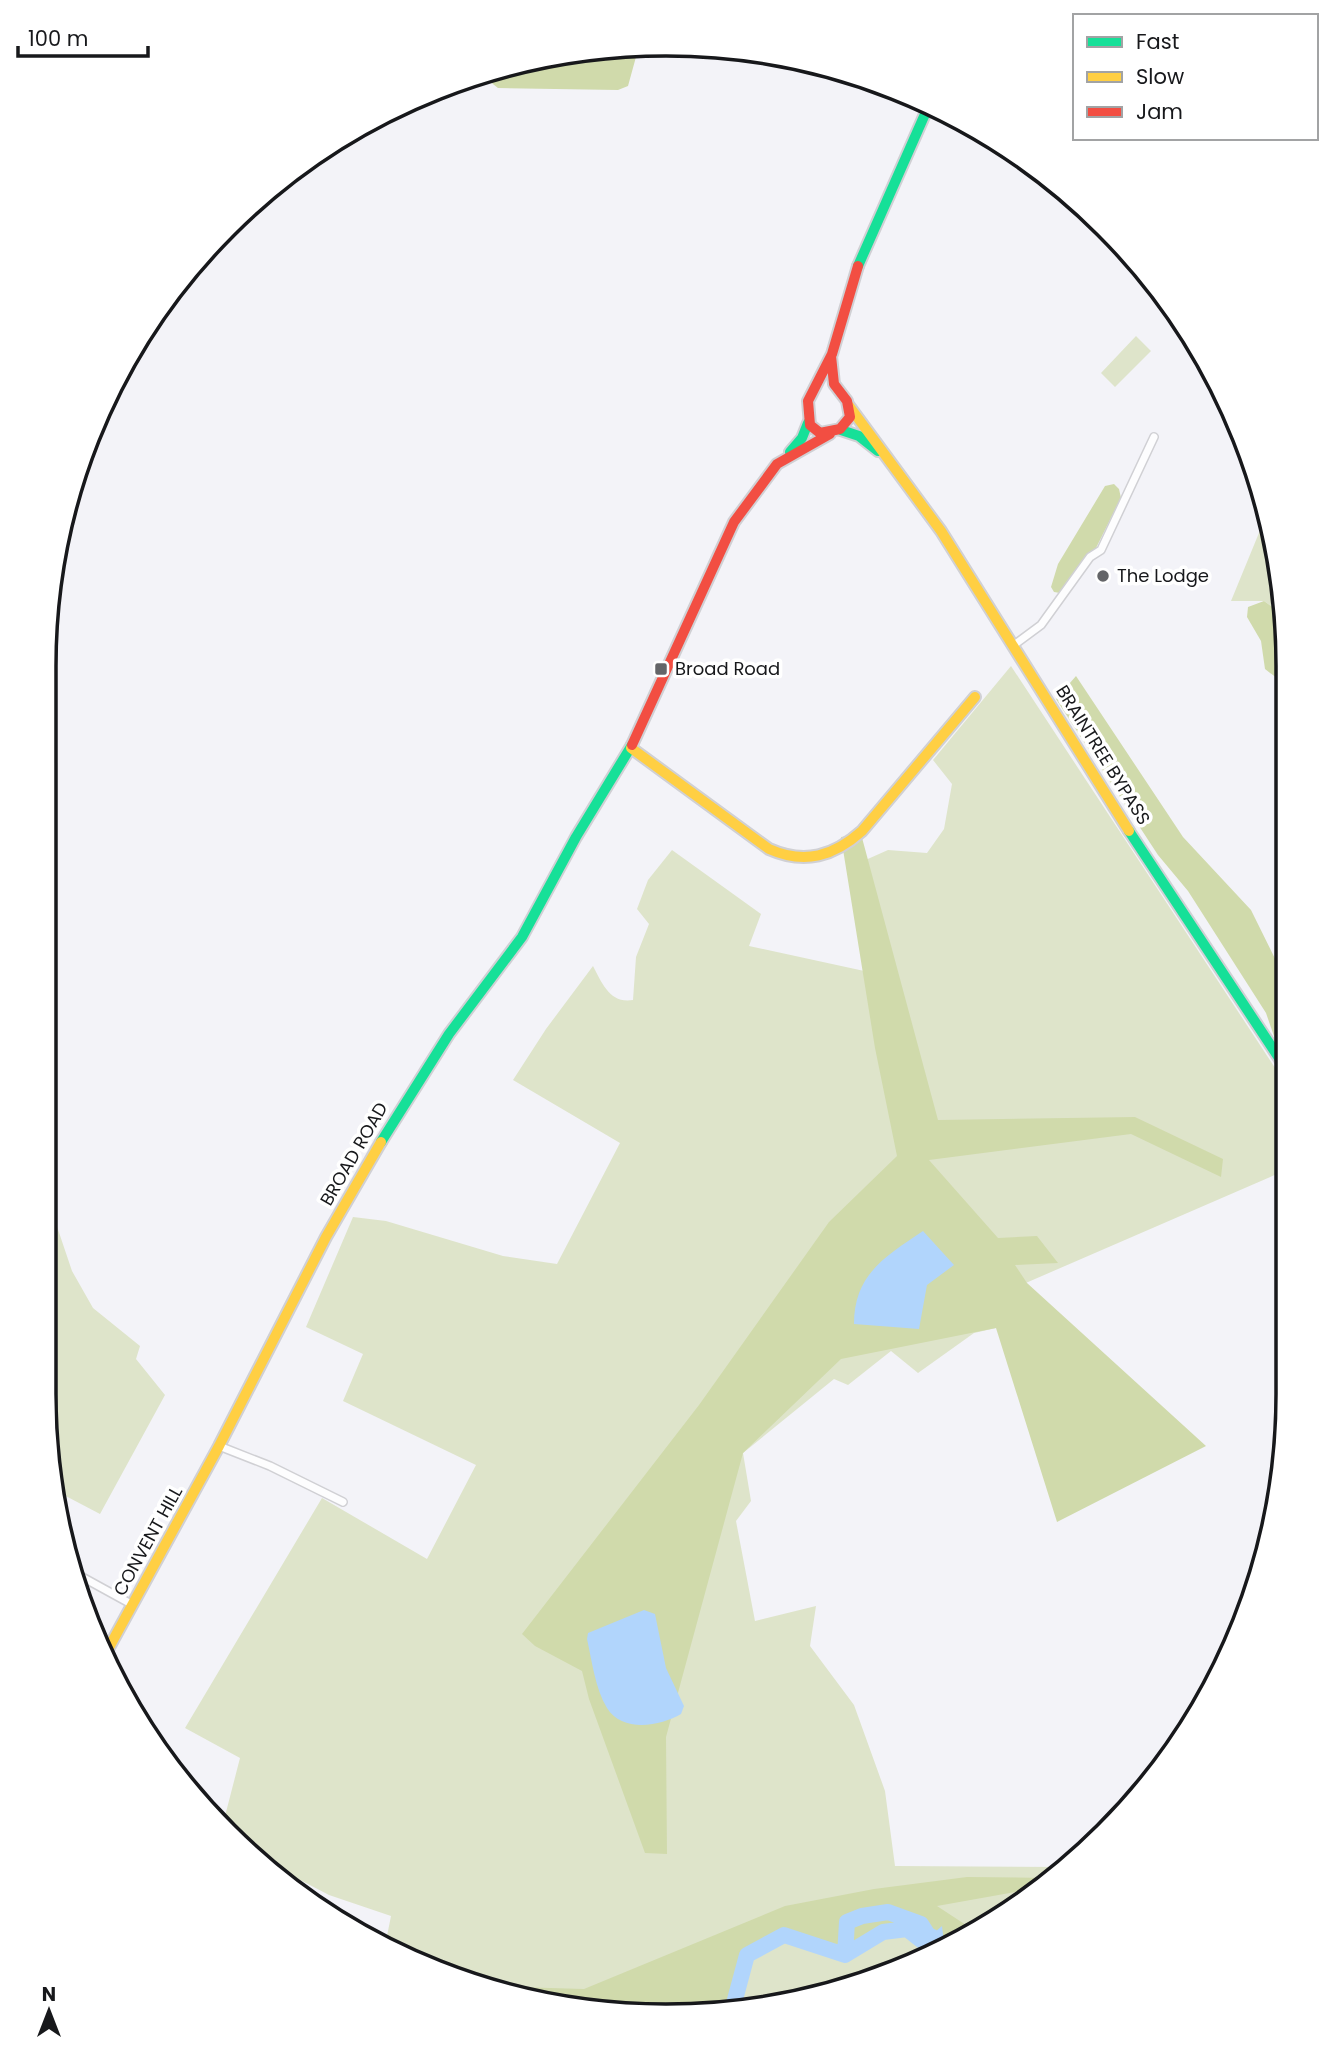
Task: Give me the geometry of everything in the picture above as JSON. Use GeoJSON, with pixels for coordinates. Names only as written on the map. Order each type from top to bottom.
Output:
{"type":"FeatureCollection","features":[{"type":"Feature","properties":{"kind":"main road","name":"BROAD ROAD"},"geometry":{"type":"LineString","coordinates":[[219,1446],[320,1250],[375,1151],[431,1060],[522,937],[576,837],[631,748],[728,533],[762,481],[802,438],[808,423],[807,405],[831,356],[850,289],[884,200],[925,114]]}},
{"type":"Feature","properties":{"kind":"main road","name":"BROAD ROAD"},"geometry":{"type":"LineString","coordinates":[[831,356],[838,392],[849,406]]}},
{"type":"Feature","properties":{"kind":"main road"},"geometry":{"type":"LineString","coordinates":[[811,397],[826,390],[838,392]]}},
{"type":"Feature","properties":{"kind":"main road"},"geometry":{"type":"LineString","coordinates":[[808,423],[815,430],[836,432],[850,417],[849,406]]}},
{"type":"Feature","properties":{"kind":"main road","name":"BRAINTREE BYPASS"},"geometry":{"type":"LineString","coordinates":[[849,406],[922,500],[1125,824],[1276,1053]]}},
{"type":"Feature","properties":{"kind":"main road","name":"BROAD ROAD"},"geometry":{"type":"LineString","coordinates":[[786,457],[836,432]]}},
{"type":"Feature","properties":{"kind":"main road","name":"BRAINTREE BYPASS"},"geometry":{"type":"LineString","coordinates":[[836,432],[859,436],[891,463]]}},
{"type":"Feature","properties":{"kind":"main road"},"geometry":{"type":"LineString","coordinates":[[631,748],[769,849],[791,858],[811,859],[837,852],[850,843],[975,697]]}},
{"type":"Feature","properties":{"kind":"main road","name":"CONVENT HILL"},"geometry":{"type":"LineString","coordinates":[[110,1645],[219,1446]]}},
{"type":"Feature","properties":{"kind":"street"},"geometry":{"type":"LineString","coordinates":[[1014,645],[1041,625],[1090,557],[1101,550],[1154,437]]}},
{"type":"Feature","properties":{"kind":"street"},"geometry":{"type":"LineString","coordinates":[[219,1446],[270,1466],[343,1502]]}},
{"type":"Feature","properties":{"kind":"street"},"geometry":{"type":"LineString","coordinates":[[85,1578],[133,1605]]}},
{"type":"Feature","properties":{"kind":"green space"},"geometry":{"type":"Polygon","coordinates":[[[636,57],[628,86],[618,90],[498,88],[490,82],[586,61],[636,57]]]}},
{"type":"Feature","properties":{"kind":"green space"},"geometry":{"type":"Polygon","coordinates":[[[1136,336],[1151,351],[1115,387],[1101,373],[1136,336]]]}},
{"type":"Feature","properties":{"kind":"green space"},"geometry":{"type":"Polygon","coordinates":[[[1114,484],[1119,489],[1121,498],[1095,550],[1085,557],[1060,593],[1054,592],[1051,587],[1058,564],[1105,486],[1114,484]]]}},
{"type":"Feature","properties":{"kind":"green space"},"geometry":{"type":"Polygon","coordinates":[[[1260,530],[1273,608],[1264,601],[1231,601],[1260,530]]]}},
{"type":"Feature","properties":{"kind":"green space"},"geometry":{"type":"Polygon","coordinates":[[[1264,601],[1273,608],[1276,678],[1265,669],[1261,641],[1247,617],[1248,607],[1264,601]]]}},
{"type":"Feature","properties":{"kind":"green space"},"geometry":{"type":"Polygon","coordinates":[[[1011,666],[1276,1069],[1276,1174],[1005,1292],[996,1328],[974,1333],[918,1373],[891,1351],[848,1385],[834,1379],[743,1453],[751,1501],[736,1521],[755,1621],[816,1606],[810,1646],[854,1705],[885,1791],[895,1866],[1051,1867],[971,1922],[899,1958],[824,1983],[746,1999],[666,2004],[586,1999],[508,1983],[433,1958],[387,1936],[391,1916],[329,1895],[292,1876],[264,1853],[225,1815],[240,1758],[185,1728],[322,1498],[427,1559],[476,1465],[343,1401],[363,1354],[306,1327],[353,1217],[386,1221],[503,1256],[557,1264],[620,1143],[513,1080],[546,1029],[593,966],[608,991],[618,999],[633,1000],[636,957],[649,924],[637,909],[648,880],[672,850],[761,914],[749,946],[878,974],[861,862],[888,850],[927,853],[944,829],[952,784],[933,760],[1011,666]]]}},
{"type":"Feature","properties":{"kind":"green space"},"geometry":{"type":"Polygon","coordinates":[[[1076,676],[1183,837],[1251,910],[1276,961],[1276,1042],[1266,1013],[1188,891],[1158,855],[1056,699],[1076,676]]]}},
{"type":"Feature","properties":{"kind":"green space"},"geometry":{"type":"Polygon","coordinates":[[[861,834],[938,1120],[1135,1117],[1223,1159],[1221,1177],[1131,1134],[929,1160],[998,1238],[1037,1236],[1058,1263],[1015,1265],[1027,1283],[1206,1446],[1057,1522],[996,1328],[841,1359],[743,1453],[666,1737],[667,1854],[645,1853],[589,1699],[582,1671],[535,1646],[522,1634],[699,1405],[829,1222],[897,1156],[875,1048],[841,837],[861,834]]]}},
{"type":"Feature","properties":{"kind":"green space"},"geometry":{"type":"Polygon","coordinates":[[[56,1224],[72,1271],[93,1308],[140,1346],[136,1359],[165,1395],[100,1514],[65,1496],[61,1474],[56,1394],[56,1224]]]}},
{"type":"Feature","properties":{"kind":"green space"},"geometry":{"type":"Polygon","coordinates":[[[967,1877],[1037,1878],[1018,1892],[937,1906],[966,1925],[927,1945],[907,1929],[883,1932],[845,1955],[784,1935],[747,1955],[735,2000],[706,2003],[626,2003],[586,1999],[527,1987],[584,1989],[785,1906],[874,1889],[967,1877]]]}},
{"type":"Feature","properties":{"kind":"water"},"geometry":{"type":"Polygon","coordinates":[[[923,1231],[954,1265],[927,1285],[919,1329],[854,1324],[855,1307],[866,1279],[885,1258],[923,1231]]]}},
{"type":"Feature","properties":{"kind":"water"},"geometry":{"type":"Polygon","coordinates":[[[644,1610],[655,1614],[666,1668],[684,1706],[681,1714],[673,1718],[642,1725],[622,1721],[607,1708],[597,1683],[587,1639],[588,1633],[644,1610]]]}},
{"type":"Feature","properties":{"kind":"water"},"geometry":{"type":"Polygon","coordinates":[[[942,1926],[943,1937],[936,1941],[934,1933],[942,1926]]]}},
{"type":"Feature","properties":{"kind":"waterway"},"geometry":{"type":"LineString","coordinates":[[845,1955],[847,1922],[862,1916],[888,1912],[921,1924],[928,1935],[936,1939]]}},
{"type":"Feature","properties":{"kind":"waterway"},"geometry":{"type":"LineString","coordinates":[[735,2000],[747,1955],[784,1935],[845,1955],[883,1932],[907,1929],[927,1945]]}},
{"type":"Feature","properties":{"kind":"traffic: fast"},"geometry":{"type":"LineString","coordinates":[[858,266],[925,114]]}},
{"type":"Feature","properties":{"kind":"traffic: fast"},"geometry":{"type":"LineString","coordinates":[[790,452],[802,438],[808,423]]}},
{"type":"Feature","properties":{"kind":"traffic: fast"},"geometry":{"type":"LineString","coordinates":[[841,430],[859,436],[878,451]]}},
{"type":"Feature","properties":{"kind":"traffic: fast"},"geometry":{"type":"LineString","coordinates":[[381,1142],[449,1034],[522,937],[576,837],[632,745]]}},
{"type":"Feature","properties":{"kind":"traffic: fast"},"geometry":{"type":"LineString","coordinates":[[1129,831],[1276,1053]]}},
{"type":"Feature","properties":{"kind":"traffic: slow"},"geometry":{"type":"LineString","coordinates":[[849,406],[941,531],[1129,831]]}},
{"type":"Feature","properties":{"kind":"traffic: slow"},"geometry":{"type":"LineString","coordinates":[[631,748],[769,849],[782,854],[807,857],[841,847],[862,831],[975,697]]}},
{"type":"Feature","properties":{"kind":"traffic: slow"},"geometry":{"type":"LineString","coordinates":[[110,1645],[219,1446],[326,1237],[381,1142]]}},
{"type":"Feature","properties":{"kind":"traffic: jam"},"geometry":{"type":"LineString","coordinates":[[831,356],[834,384],[847,401],[850,417],[840,429],[820,433],[810,425],[808,401],[832,354],[858,266]]}},
{"type":"Feature","properties":{"kind":"traffic: jam"},"geometry":{"type":"LineString","coordinates":[[632,745],[734,522],[777,464],[830,434]]}},
{"type":"Feature","properties":{"kind":"place","name":"The Lodge"},"geometry":{"type":"Point","coordinates":[1103,576]}},
{"type":"Feature","properties":{"kind":"place","name":"Broad Road"},"geometry":{"type":"Point","coordinates":[661,669]}}]}
